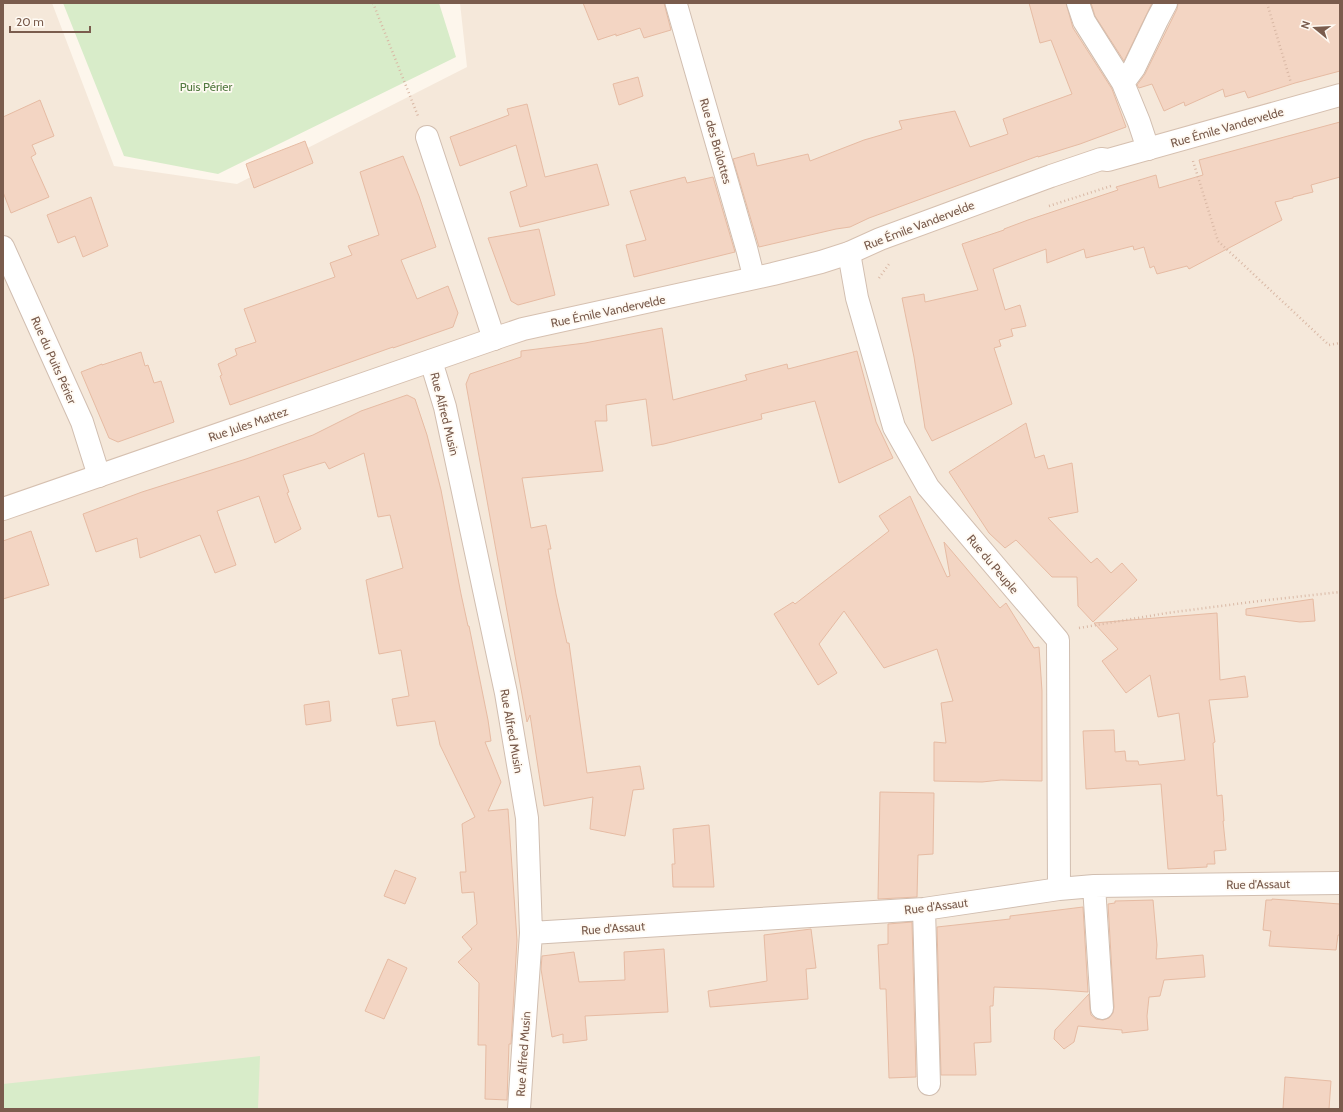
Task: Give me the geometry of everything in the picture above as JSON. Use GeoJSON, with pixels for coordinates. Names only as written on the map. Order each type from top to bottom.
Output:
{"type":"FeatureCollection","features":[{"type":"Feature","properties":{"kind":"street","name":"Rue des Brûlottes"},"geometry":{"type":"LineString","coordinates":[[676,3],[754,278]]}},
{"type":"Feature","properties":{"kind":"street"},"geometry":{"type":"LineString","coordinates":[[1078,3],[1084,21],[1123,83],[1140,122],[1148,149]]}},
{"type":"Feature","properties":{"kind":"street"},"geometry":{"type":"LineString","coordinates":[[1123,83],[1134,68],[1166,3]]}},
{"type":"Feature","properties":{"kind":"street","name":"Rue Émile Vandervelde"},"geometry":{"type":"LineString","coordinates":[[494,339],[523,329],[798,268],[849,253],[880,239],[1101,159],[1108,160],[1340,95]]}},
{"type":"Feature","properties":{"kind":"street"},"geometry":{"type":"LineString","coordinates":[[427,137],[494,339]]}},
{"type":"Feature","properties":{"kind":"street","name":"Rue du Puits Périer"},"geometry":{"type":"LineString","coordinates":[[3,247],[82,422],[99,476]]}},
{"type":"Feature","properties":{"kind":"street","name":"Rue du Peuple"},"geometry":{"type":"LineString","coordinates":[[849,253],[857,298],[894,427],[928,487],[1058,640]]}},
{"type":"Feature","properties":{"kind":"street","name":"Rue Jules Mattez"},"geometry":{"type":"LineString","coordinates":[[3,509],[494,339]]}},
{"type":"Feature","properties":{"kind":"street","name":"Rue Alfred Musin"},"geometry":{"type":"LineString","coordinates":[[431,361],[445,407],[506,693],[527,818],[531,934],[519,1109]]}},
{"type":"Feature","properties":{"kind":"street"},"geometry":{"type":"LineString","coordinates":[[1058,640],[1059,889]]}},
{"type":"Feature","properties":{"kind":"street","name":"Rue d'Assaut"},"geometry":{"type":"LineString","coordinates":[[531,934],[924,909],[1059,889],[1094,886],[1340,884]]}},
{"type":"Feature","properties":{"kind":"street"},"geometry":{"type":"LineString","coordinates":[[1094,886],[1102,1008]]}},
{"type":"Feature","properties":{"kind":"street"},"geometry":{"type":"LineString","coordinates":[[924,909],[929,1084]]}},
{"type":"Feature","properties":{"kind":"path"},"geometry":{"type":"LineString","coordinates":[[373,3],[427,137]]}},
{"type":"Feature","properties":{"kind":"path"},"geometry":{"type":"LineString","coordinates":[[1267,3],[1299,107]]}},
{"type":"Feature","properties":{"kind":"path"},"geometry":{"type":"LineString","coordinates":[[1186,138],[1218,241],[1329,345],[1340,343]]}},
{"type":"Feature","properties":{"kind":"path"},"geometry":{"type":"LineString","coordinates":[[1045,207],[1112,186]]}},
{"type":"Feature","properties":{"kind":"path"},"geometry":{"type":"LineString","coordinates":[[876,282],[887,265],[893,261]]}},
{"type":"Feature","properties":{"kind":"path"},"geometry":{"type":"LineString","coordinates":[[1058,640],[1081,627],[1251,602],[1340,592]]}},
{"type":"Feature","properties":{"kind":"shaded area"},"geometry":{"type":"Polygon","coordinates":[[[3,3],[52,3],[114,166],[237,184],[467,67],[460,3],[1340,3],[1340,1109],[3,1109],[3,3]]]}},
{"type":"Feature","properties":{"kind":"green space","name":"Puis Périer"},"geometry":{"type":"Polygon","coordinates":[[[63,3],[439,3],[456,57],[218,174],[124,156],[63,3]]]}},
{"type":"Feature","properties":{"kind":"green space"},"geometry":{"type":"Polygon","coordinates":[[[260,1056],[258,1109],[3,1109],[3,1084],[260,1056]]]}},
{"type":"Feature","properties":{"kind":"building"},"geometry":{"type":"Polygon","coordinates":[[[583,3],[664,3],[671,30],[644,38],[640,28],[598,40],[583,3]]]}},
{"type":"Feature","properties":{"kind":"building"},"geometry":{"type":"Polygon","coordinates":[[[1029,3],[1066,3],[1073,28],[1112,89],[1126,127],[1080,144],[1038,156],[869,218],[850,227],[759,247],[733,159],[754,153],[757,166],[808,154],[810,161],[864,140],[902,129],[899,121],[955,111],[970,147],[1008,134],[1003,119],[1072,94],[1051,40],[1040,43],[1029,3]]]}},
{"type":"Feature","properties":{"kind":"building"},"geometry":{"type":"Polygon","coordinates":[[[1091,3],[1152,3],[1124,61],[1095,16],[1091,3]]]}},
{"type":"Feature","properties":{"kind":"building"},"geometry":{"type":"Polygon","coordinates":[[[1178,3],[1340,3],[1340,71],[1248,98],[1245,91],[1225,97],[1223,89],[1185,106],[1184,102],[1164,111],[1152,84],[1139,88],[1137,85],[1145,74],[1177,9],[1178,3]]]}},
{"type":"Feature","properties":{"kind":"building"},"geometry":{"type":"Polygon","coordinates":[[[638,77],[643,96],[619,105],[613,84],[638,77]]]}},
{"type":"Feature","properties":{"kind":"building"},"geometry":{"type":"Polygon","coordinates":[[[40,100],[54,136],[32,145],[36,154],[31,157],[49,197],[11,213],[3,192],[3,117],[40,100]]]}},
{"type":"Feature","properties":{"kind":"building"},"geometry":{"type":"Polygon","coordinates":[[[527,104],[545,177],[597,164],[609,205],[520,227],[510,192],[527,186],[516,145],[460,166],[450,137],[509,115],[507,109],[527,104]]]}},
{"type":"Feature","properties":{"kind":"building"},"geometry":{"type":"Polygon","coordinates":[[[1340,122],[1340,177],[1311,185],[1313,192],[1275,202],[1282,220],[1189,269],[1187,266],[1157,274],[1154,266],[1150,268],[1144,247],[1134,250],[1133,246],[1086,258],[1084,249],[1047,263],[1046,249],[993,269],[1005,310],[1020,305],[1026,326],[1011,329],[1013,336],[999,340],[1001,346],[994,348],[1012,404],[932,441],[925,428],[914,357],[902,298],[924,294],[925,302],[978,290],[962,244],[1118,190],[1116,187],[1156,175],[1159,188],[1203,175],[1199,160],[1340,122]]]}},
{"type":"Feature","properties":{"kind":"building"},"geometry":{"type":"Polygon","coordinates":[[[305,141],[313,163],[254,188],[246,164],[305,141]]]}},
{"type":"Feature","properties":{"kind":"building"},"geometry":{"type":"Polygon","coordinates":[[[403,156],[419,196],[436,247],[401,260],[417,299],[448,286],[458,313],[453,327],[230,405],[220,376],[222,375],[218,364],[237,355],[235,349],[256,342],[244,309],[335,277],[330,263],[352,255],[348,246],[379,235],[360,172],[403,156]]]}},
{"type":"Feature","properties":{"kind":"building"},"geometry":{"type":"Polygon","coordinates":[[[685,177],[687,183],[713,177],[735,252],[634,277],[626,245],[646,240],[630,191],[685,177]]]}},
{"type":"Feature","properties":{"kind":"building"},"geometry":{"type":"Polygon","coordinates":[[[91,197],[108,246],[83,257],[75,236],[58,243],[47,215],[91,197]]]}},
{"type":"Feature","properties":{"kind":"building"},"geometry":{"type":"Polygon","coordinates":[[[539,229],[555,295],[518,305],[511,301],[488,238],[539,229]]]}},
{"type":"Feature","properties":{"kind":"building"},"geometry":{"type":"Polygon","coordinates":[[[662,328],[673,400],[747,380],[745,375],[787,364],[788,369],[857,351],[876,422],[893,458],[839,483],[815,401],[761,414],[762,419],[652,446],[646,399],[606,405],[607,421],[595,421],[603,471],[522,478],[531,528],[546,525],[551,549],[548,549],[556,594],[567,643],[569,643],[587,773],[640,766],[644,789],[633,790],[625,836],[590,829],[593,797],[544,806],[530,715],[527,722],[466,384],[470,374],[521,357],[521,351],[585,343],[662,328]]]}},
{"type":"Feature","properties":{"kind":"building"},"geometry":{"type":"Polygon","coordinates":[[[141,352],[145,366],[148,365],[154,383],[161,381],[174,422],[118,442],[109,438],[81,372],[141,352]]]}},
{"type":"Feature","properties":{"kind":"building"},"geometry":{"type":"Polygon","coordinates":[[[407,395],[415,399],[427,435],[441,490],[461,594],[488,720],[491,741],[485,742],[501,782],[488,811],[508,809],[517,940],[511,1044],[509,1044],[507,1100],[485,1099],[486,1045],[478,1045],[479,983],[458,962],[472,949],[462,937],[477,924],[474,892],[462,893],[460,872],[466,872],[462,824],[475,817],[440,745],[435,721],[397,726],[392,699],[409,696],[401,650],[379,654],[366,580],[403,568],[390,515],[378,517],[364,453],[329,469],[325,462],[283,475],[289,492],[287,493],[301,529],[275,543],[259,496],[217,511],[236,565],[215,573],[200,535],[140,558],[137,538],[96,552],[83,514],[142,492],[246,459],[313,435],[361,411],[407,395]]]}},
{"type":"Feature","properties":{"kind":"building"},"geometry":{"type":"Polygon","coordinates":[[[1026,423],[1035,458],[1044,455],[1048,469],[1072,463],[1078,512],[1048,518],[1091,563],[1097,558],[1111,573],[1122,563],[1137,580],[1093,622],[1078,606],[1077,577],[1052,577],[1016,540],[1005,548],[989,533],[949,472],[1026,423]]]}},
{"type":"Feature","properties":{"kind":"building"},"geometry":{"type":"Polygon","coordinates":[[[910,496],[947,577],[950,576],[944,542],[1000,608],[1006,603],[1034,648],[1039,647],[1042,691],[1042,781],[934,781],[934,742],[946,743],[941,703],[953,701],[937,649],[884,668],[844,611],[819,644],[837,673],[818,685],[774,614],[793,602],[795,604],[889,531],[879,516],[910,496]]]}},
{"type":"Feature","properties":{"kind":"building"},"geometry":{"type":"Polygon","coordinates":[[[31,531],[49,585],[3,599],[3,541],[31,531]]]}},
{"type":"Feature","properties":{"kind":"building"},"geometry":{"type":"Polygon","coordinates":[[[1313,599],[1315,621],[1300,622],[1246,615],[1246,609],[1313,599]]]}},
{"type":"Feature","properties":{"kind":"building"},"geometry":{"type":"Polygon","coordinates":[[[1217,613],[1220,680],[1245,676],[1248,697],[1209,700],[1215,742],[1213,743],[1217,796],[1222,795],[1226,850],[1214,851],[1215,864],[1207,864],[1207,867],[1168,869],[1161,784],[1086,789],[1083,731],[1114,730],[1115,752],[1125,751],[1126,761],[1138,761],[1139,765],[1185,760],[1179,713],[1158,717],[1150,675],[1126,693],[1102,661],[1118,649],[1094,623],[1217,613]]]}},
{"type":"Feature","properties":{"kind":"building"},"geometry":{"type":"Polygon","coordinates":[[[329,701],[331,721],[306,725],[304,705],[329,701]]]}},
{"type":"Feature","properties":{"kind":"building"},"geometry":{"type":"Polygon","coordinates":[[[880,792],[934,793],[933,854],[918,855],[917,897],[878,899],[880,792]]]}},
{"type":"Feature","properties":{"kind":"building"},"geometry":{"type":"Polygon","coordinates":[[[709,825],[714,887],[673,887],[672,864],[675,864],[673,829],[709,825]]]}},
{"type":"Feature","properties":{"kind":"building"},"geometry":{"type":"Polygon","coordinates":[[[395,870],[416,878],[405,904],[384,896],[395,870]]]}},
{"type":"Feature","properties":{"kind":"building"},"geometry":{"type":"Polygon","coordinates":[[[1272,899],[1340,904],[1340,935],[1338,935],[1336,950],[1269,946],[1271,931],[1263,930],[1266,900],[1272,899]]]}},
{"type":"Feature","properties":{"kind":"building"},"geometry":{"type":"Polygon","coordinates":[[[1153,900],[1157,945],[1156,959],[1203,955],[1205,977],[1164,980],[1160,996],[1149,997],[1147,1016],[1148,1030],[1122,1033],[1122,1030],[1078,1026],[1074,1042],[1064,1049],[1054,1039],[1055,1030],[1089,994],[1091,1015],[1096,1019],[1103,1020],[1109,1018],[1113,1013],[1114,1007],[1108,904],[1115,903],[1115,901],[1153,900]]]}},
{"type":"Feature","properties":{"kind":"building"},"geometry":{"type":"Polygon","coordinates":[[[1083,907],[1088,992],[994,987],[993,1006],[990,1006],[991,1042],[974,1043],[976,1075],[941,1075],[937,927],[1010,919],[1010,916],[1083,907]]]}},
{"type":"Feature","properties":{"kind":"building"},"geometry":{"type":"Polygon","coordinates":[[[912,922],[916,1077],[889,1078],[886,989],[880,989],[878,945],[888,944],[888,924],[912,922]]]}},
{"type":"Feature","properties":{"kind":"building"},"geometry":{"type":"Polygon","coordinates":[[[811,929],[816,968],[806,969],[808,999],[710,1007],[708,991],[767,981],[764,935],[811,929]]]}},
{"type":"Feature","properties":{"kind":"building"},"geometry":{"type":"Polygon","coordinates":[[[664,949],[668,1012],[585,1016],[587,1040],[563,1043],[563,1034],[552,1037],[541,969],[542,956],[574,952],[579,982],[625,980],[624,952],[664,949]]]}},
{"type":"Feature","properties":{"kind":"building"},"geometry":{"type":"Polygon","coordinates":[[[388,959],[407,968],[384,1019],[365,1011],[388,959]]]}},
{"type":"Feature","properties":{"kind":"building"},"geometry":{"type":"Polygon","coordinates":[[[1285,1077],[1331,1081],[1329,1109],[1283,1109],[1285,1077]]]}}]}
